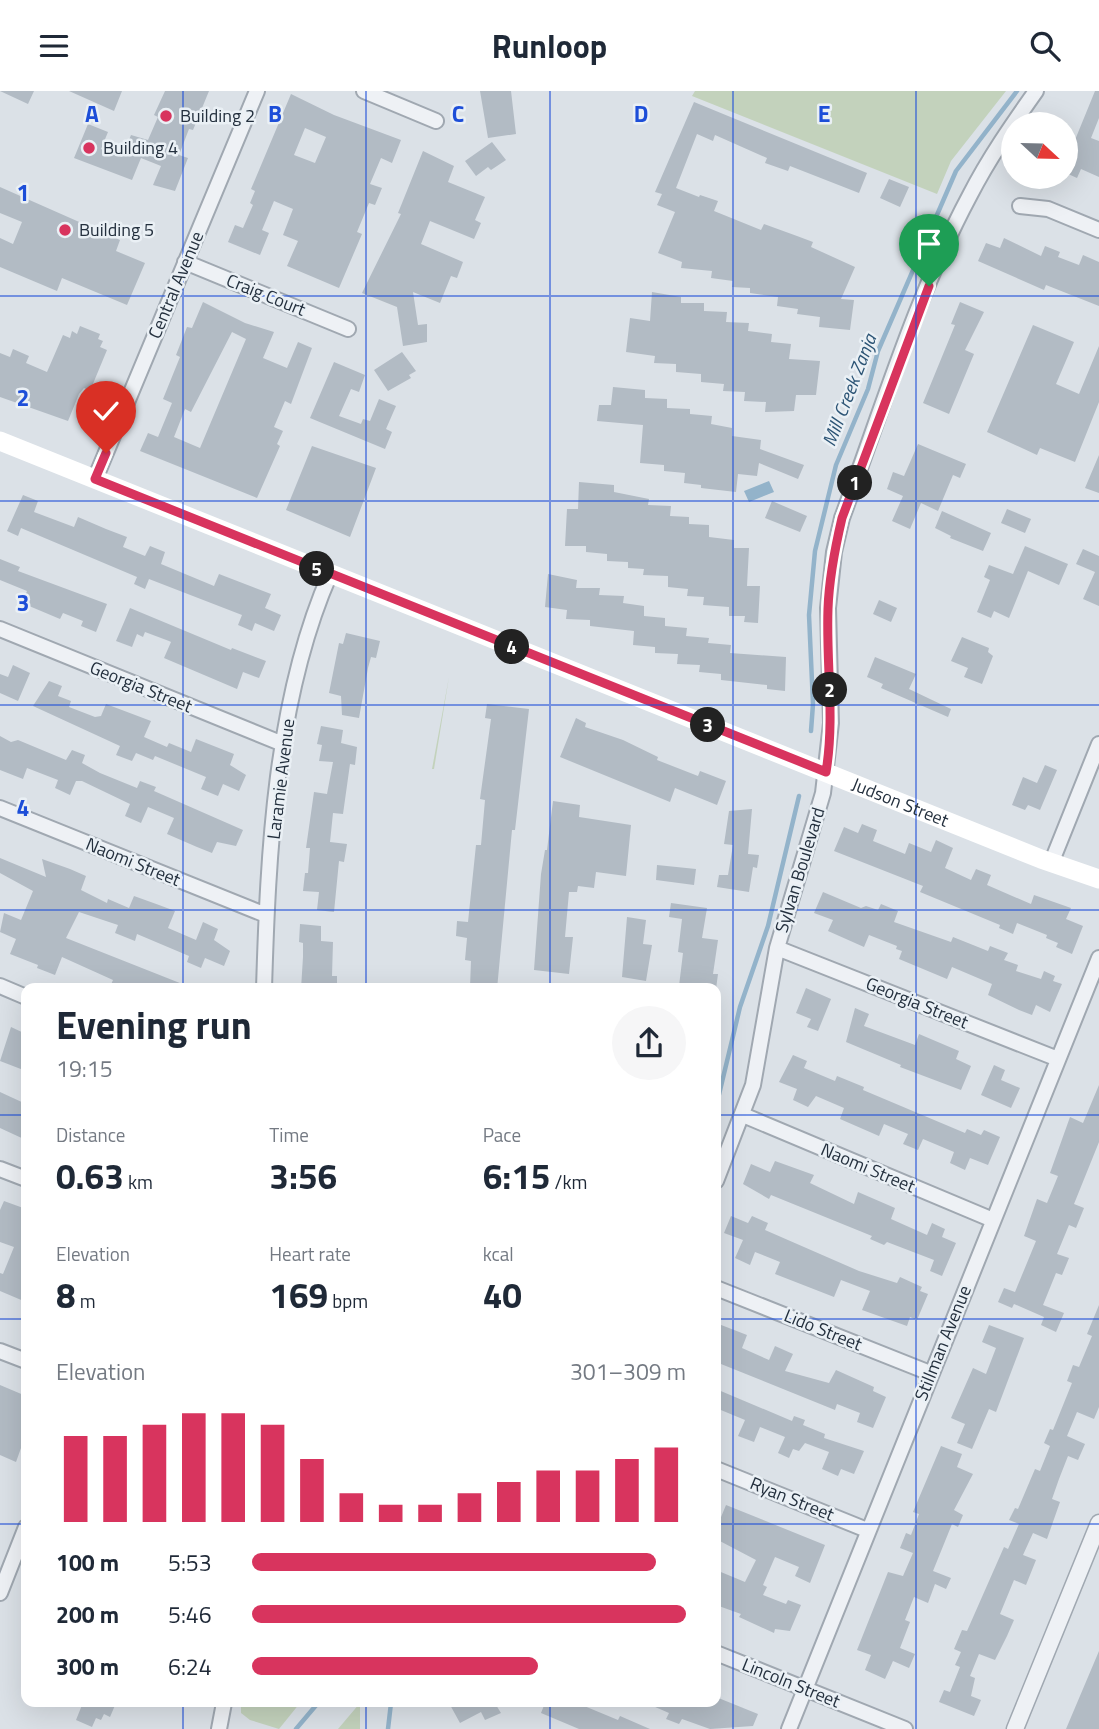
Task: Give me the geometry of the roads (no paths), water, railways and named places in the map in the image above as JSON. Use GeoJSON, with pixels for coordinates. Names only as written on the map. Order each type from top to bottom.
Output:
{"type":"FeatureCollection","features":[{"type":"Feature","properties":{"kind":"main road","name":"Judson Street"},"geometry":{"type":"LineString","coordinates":[[0,440],[330,575],[1099,879]]}},
{"type":"Feature","properties":{"kind":"street","name":"Central Avenue"},"geometry":{"type":"LineString","coordinates":[[95,479],[257,91]]}},
{"type":"Feature","properties":{"kind":"street"},"geometry":{"type":"LineString","coordinates":[[364,91],[436,121]]}},
{"type":"Feature","properties":{"kind":"street","name":"Sylvan Boulevard"},"geometry":{"type":"LineString","coordinates":[[721,1169],[753,1085],[776,948],[823,793],[831,723],[828,608],[834,552],[842,518],[929,286],[969,197],[996,147],[1036,91]]}},
{"type":"Feature","properties":{"kind":"street"},"geometry":{"type":"LineString","coordinates":[[1020,206],[1048,209],[1099,230]]}},
{"type":"Feature","properties":{"kind":"street","name":"Craig Court"},"geometry":{"type":"LineString","coordinates":[[185,262],[348,329]]}},
{"type":"Feature","properties":{"kind":"street","name":"Laramie Avenue"},"geometry":{"type":"LineString","coordinates":[[264,983],[266,915],[283,744],[303,643],[330,575]]}},
{"type":"Feature","properties":{"kind":"street","name":"Georgia Street"},"geometry":{"type":"LineString","coordinates":[[0,629],[283,744]]}},
{"type":"Feature","properties":{"kind":"street"},"geometry":{"type":"LineString","coordinates":[[1052,861],[1099,744]]}},
{"type":"Feature","properties":{"kind":"street","name":"Naomi Street"},"geometry":{"type":"LineString","coordinates":[[0,808],[266,915]]}},
{"type":"Feature","properties":{"kind":"street","name":"Georgia Street"},"geometry":{"type":"LineString","coordinates":[[776,948],[1058,1059]]}},
{"type":"Feature","properties":{"kind":"street","name":"Stillman Avenue"},"geometry":{"type":"LineString","coordinates":[[789,1729],[1099,958]]}},
{"type":"Feature","properties":{"kind":"street"},"geometry":{"type":"LineString","coordinates":[[0,986],[21,995]]}},
{"type":"Feature","properties":{"kind":"street","name":"Naomi Street"},"geometry":{"type":"LineString","coordinates":[[743,1115],[993,1220]]}},
{"type":"Feature","properties":{"kind":"street"},"geometry":{"type":"LineString","coordinates":[[0,1169],[21,1177]]}},
{"type":"Feature","properties":{"kind":"street","name":"Lido Street"},"geometry":{"type":"LineString","coordinates":[[721,1290],[930,1373]]}},
{"type":"Feature","properties":{"kind":"street"},"geometry":{"type":"LineString","coordinates":[[0,1351],[21,1359]]}},
{"type":"Feature","properties":{"kind":"street","name":"Ryan Street"},"geometry":{"type":"LineString","coordinates":[[721,1471],[867,1530]]}},
{"type":"Feature","properties":{"kind":"street"},"geometry":{"type":"LineString","coordinates":[[1015,1729],[1099,1523]]}},
{"type":"Feature","properties":{"kind":"street"},"geometry":{"type":"LineString","coordinates":[[0,1593],[21,1540]]}},
{"type":"Feature","properties":{"kind":"street","name":"Lincoln Street"},"geometry":{"type":"LineString","coordinates":[[721,1655],[905,1729]]}},
{"type":"Feature","properties":{"kind":"street"},"geometry":{"type":"LineString","coordinates":[[219,1729],[223,1707]]}},
{"type":"Feature","properties":{"kind":"water"},"geometry":{"type":"Polygon","coordinates":[[[769,481],[774,492],[749,502],[744,491],[769,481]]]}},
{"type":"Feature","properties":{"kind":"waterway","name":"Mill Creek Zanja"},"geometry":{"type":"LineString","coordinates":[[811,731],[813,704],[809,615],[815,551],[836,465],[868,389],[878,351],[956,171],[1017,91]]}},
{"type":"Feature","properties":{"kind":"waterway","name":"Mill Creek Zanja"},"geometry":{"type":"LineString","coordinates":[[721,1086],[740,1007],[768,926],[799,796]]}},
{"type":"Feature","properties":{"kind":"waterway","name":"Mill Creek Zanja"},"geometry":{"type":"LineString","coordinates":[[296,1729],[315,1707]]}},
{"type":"Feature","properties":{"kind":"waterway"},"geometry":{"type":"LineString","coordinates":[[388,1729],[391,1707]]}},
{"type":"Feature","properties":{"kind":"place","name":"Building 2"},"geometry":{"type":"Point","coordinates":[166,116]}},
{"type":"Feature","properties":{"kind":"place","name":"Building 4"},"geometry":{"type":"Point","coordinates":[89,148]}},
{"type":"Feature","properties":{"kind":"place","name":"Building 5"},"geometry":{"type":"Point","coordinates":[65,230]}}]}
